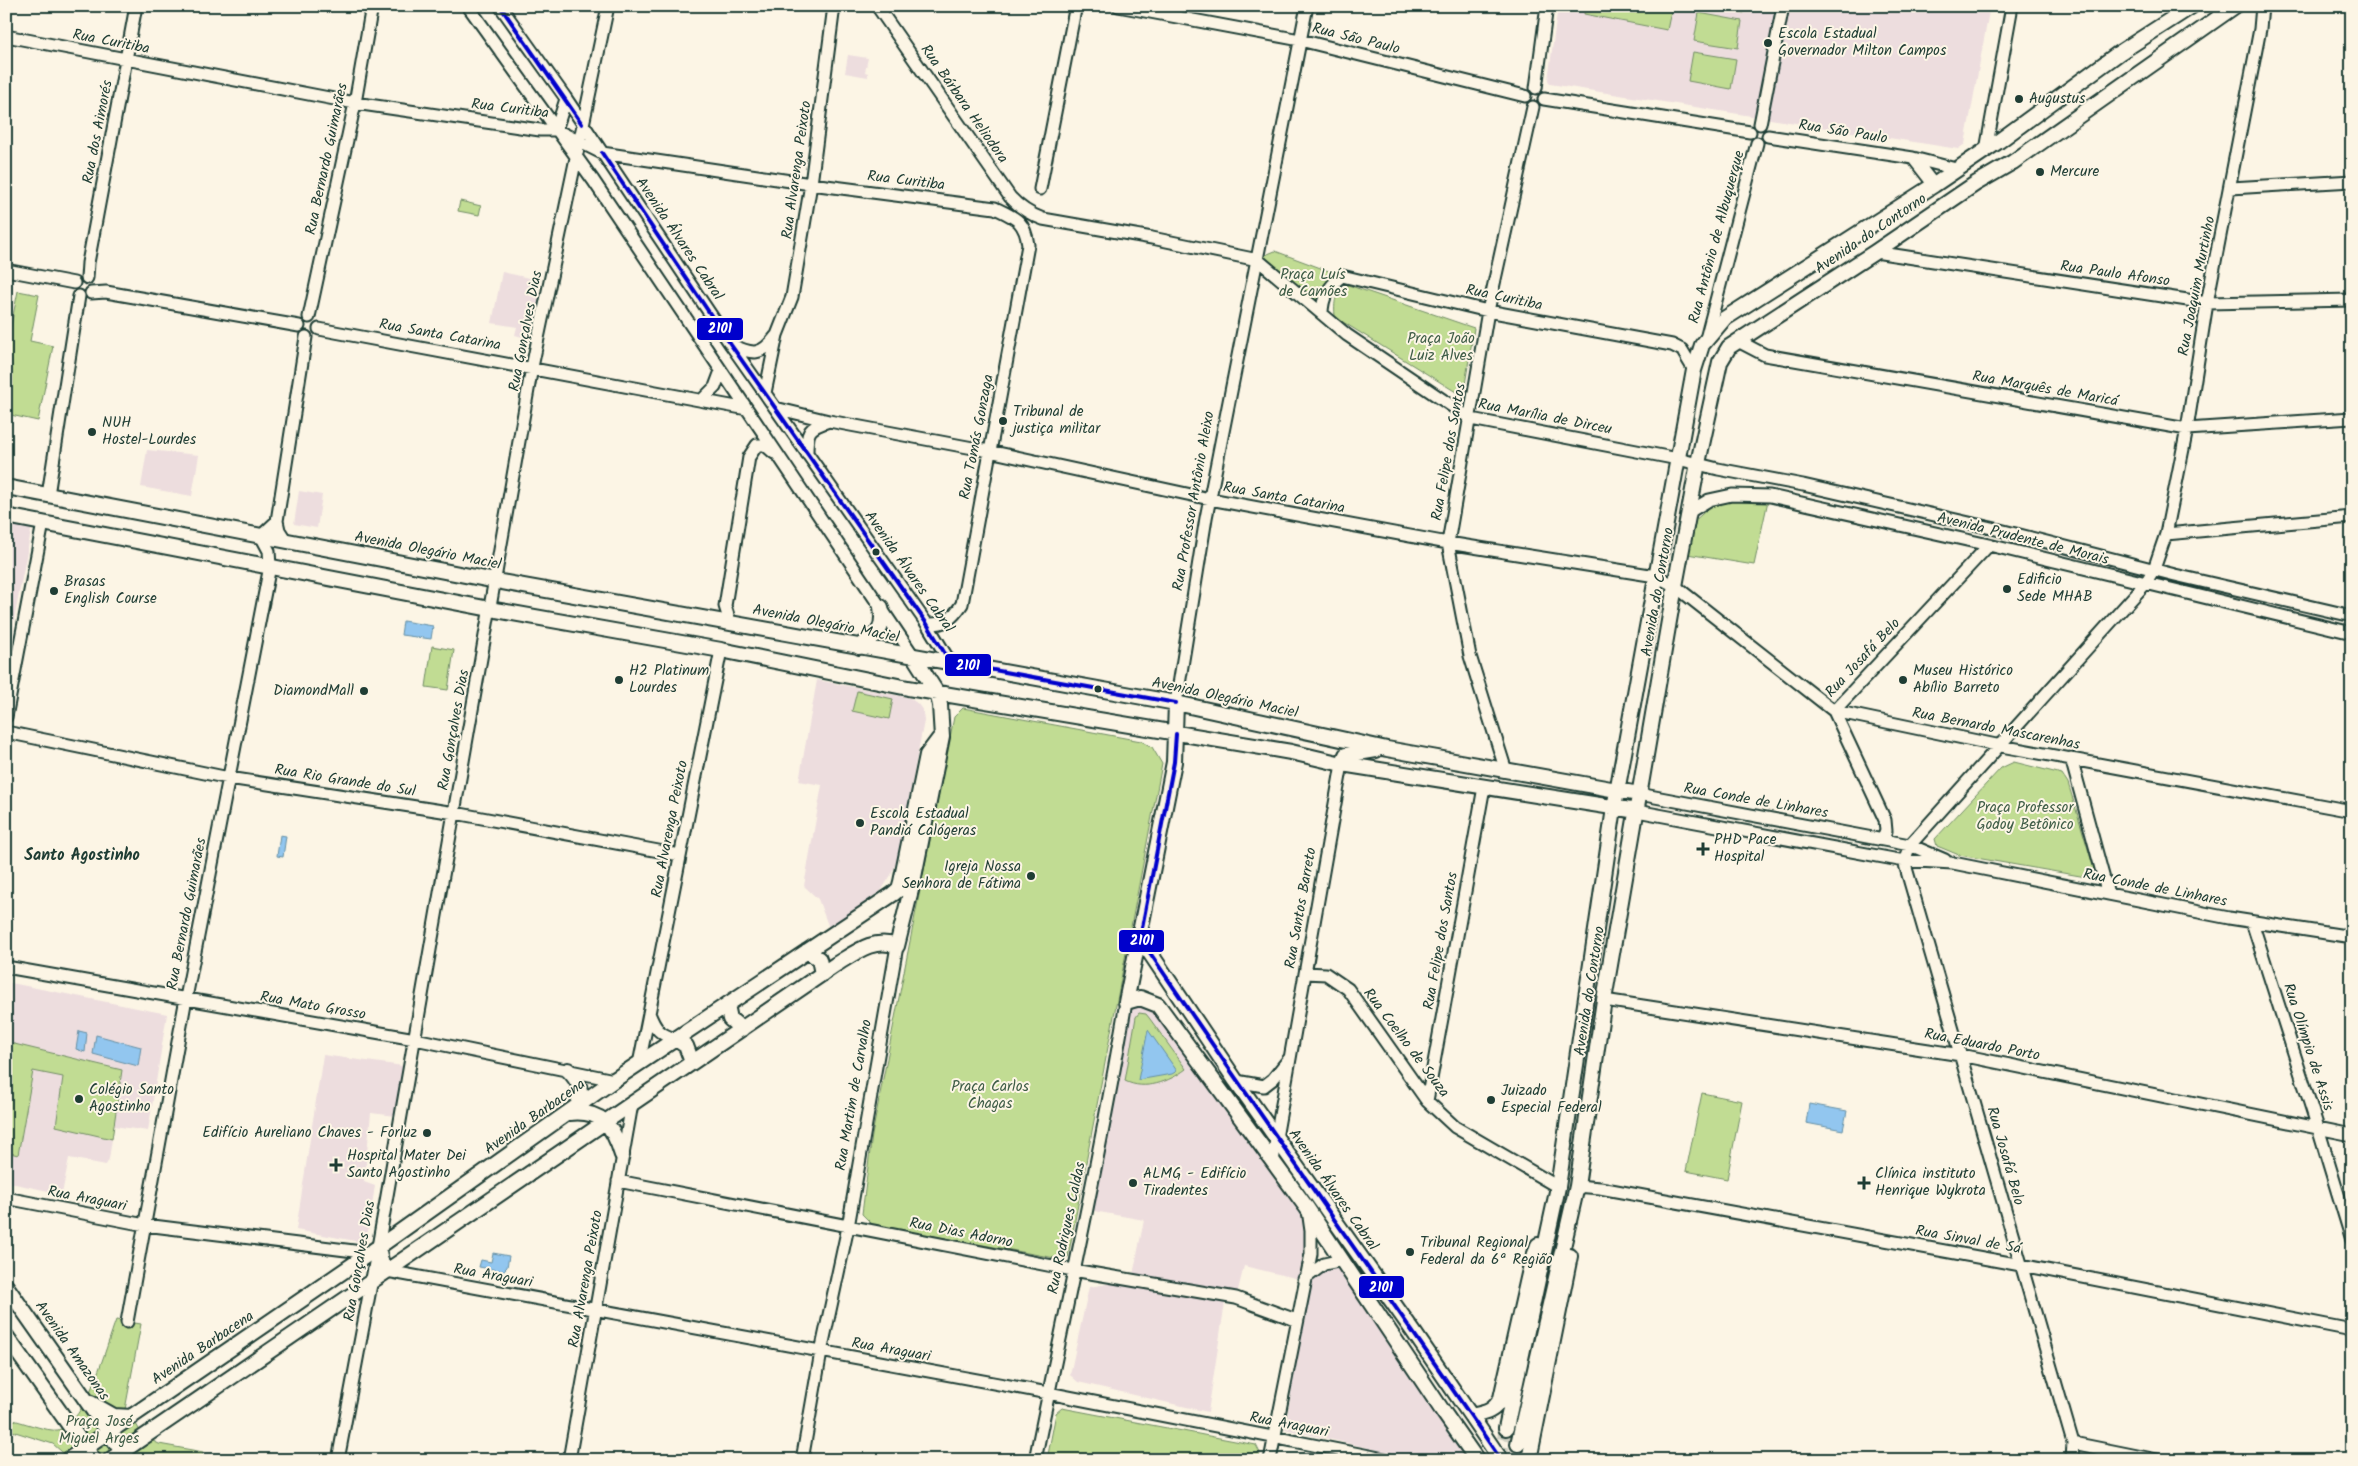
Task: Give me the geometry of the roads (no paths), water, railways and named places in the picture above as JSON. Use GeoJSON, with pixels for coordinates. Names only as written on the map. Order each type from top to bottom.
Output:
{"type":"FeatureCollection","features":[{"type":"Feature","properties":{"kind":"main road","name":"Avenida do Contorno"},"geometry":{"type":"LineString","coordinates":[[1506,1428],[1558,1187],[1614,808],[1694,370],[1702,345],[1724,319],[1934,185],[1986,150],[2119,53],[2192,6]]}},
{"type":"Feature","properties":{"kind":"main road","name":"Avenida do Contorno"},"geometry":{"type":"LineString","coordinates":[[1518,1444],[1577,1186],[1604,1000],[1675,586],[1698,463],[1720,362],[1729,347],[1975,184],[2013,162],[2235,6]]}},
{"type":"Feature","properties":{"kind":"main road","name":"Avenida Olegário Maciel"},"geometry":{"type":"LineString","coordinates":[[6,487],[496,581],[1176,703],[1387,748],[1639,794]]}},
{"type":"Feature","properties":{"kind":"main road"},"geometry":{"type":"LineString","coordinates":[[6,516],[490,609],[721,650],[937,693],[1291,752],[1342,764],[1636,811]]}},
{"type":"Feature","properties":{"kind":"main road"},"geometry":{"type":"LineString","coordinates":[[859,646],[876,636],[880,629],[884,620],[881,607]]}},
{"type":"Feature","properties":{"kind":"main road"},"geometry":{"type":"LineString","coordinates":[[914,657],[937,693]]}},
{"type":"Feature","properties":{"kind":"main road","name":"Rua Martim de Carvalho"},"geometry":{"type":"LineString","coordinates":[[898,946],[942,737],[940,705],[937,693]]}},
{"type":"Feature","properties":{"kind":"main road","name":"Rua Professor Antônio Aleixo"},"geometry":{"type":"LineString","coordinates":[[1126,1002],[1174,762],[1176,703]]}},
{"type":"Feature","properties":{"kind":"main road","name":"Avenida Barbacena"},"geometry":{"type":"LineString","coordinates":[[68,1460],[374,1250],[614,1080],[899,889],[927,755],[942,737]]}},
{"type":"Feature","properties":{"kind":"main road"},"geometry":{"type":"LineString","coordinates":[[1342,764],[1344,757],[1349,754],[1387,748]]}},
{"type":"Feature","properties":{"kind":"main road","name":"Avenida Álvares Cabral"},"geometry":{"type":"LineString","coordinates":[[1140,938],[1236,1081],[1413,1331],[1501,1460]]}},
{"type":"Feature","properties":{"kind":"main road"},"geometry":{"type":"LineString","coordinates":[[820,942],[824,956],[835,965]]}},
{"type":"Feature","properties":{"kind":"main road"},"geometry":{"type":"LineString","coordinates":[[110,1460],[125,1455],[372,1282],[835,965],[871,943],[889,943],[898,946]]}},
{"type":"Feature","properties":{"kind":"main road"},"geometry":{"type":"LineString","coordinates":[[807,951],[819,959],[822,974]]}},
{"type":"Feature","properties":{"kind":"main road","name":"Avenida Álvares Cabral"},"geometry":{"type":"LineString","coordinates":[[1126,1002],[1140,998],[1158,1005],[1307,1208],[1477,1460]]}},
{"type":"Feature","properties":{"kind":"main road"},"geometry":{"type":"LineString","coordinates":[[727,1005],[730,1019],[742,1029]]}},
{"type":"Feature","properties":{"kind":"main road"},"geometry":{"type":"LineString","coordinates":[[676,1039],[686,1046],[692,1062]]}},
{"type":"Feature","properties":{"kind":"main road"},"geometry":{"type":"LineString","coordinates":[[568,1070],[581,1088],[581,1097],[572,1110],[592,1112],[606,1122],[616,1136],[622,1155]]}},
{"type":"Feature","properties":{"kind":"main road"},"geometry":{"type":"LineString","coordinates":[[1529,1460],[1575,1232],[1577,1186]]}},
{"type":"Feature","properties":{"kind":"main road"},"geometry":{"type":"LineString","coordinates":[[1471,1416],[1489,1412],[1497,1407],[1501,1398],[1531,1265],[1558,1187]]}},
{"type":"Feature","properties":{"kind":"main road"},"geometry":{"type":"LineString","coordinates":[[374,1250],[387,1272]]}},
{"type":"Feature","properties":{"kind":"main road"},"geometry":{"type":"LineString","coordinates":[[1343,1260],[1363,1275],[1398,1323],[1413,1331]]}},
{"type":"Feature","properties":{"kind":"main road","name":"Avenida Amazonas"},"geometry":{"type":"LineString","coordinates":[[6,1286],[125,1455]]}},
{"type":"Feature","properties":{"kind":"main road"},"geometry":{"type":"LineString","coordinates":[[6,1336],[94,1460]]}},
{"type":"Feature","properties":{"kind":"main road"},"geometry":{"type":"LineString","coordinates":[[86,1400],[114,1416],[132,1417]]}},
{"type":"Feature","properties":{"kind":"street","name":"Rua dos Aimorés"},"geometry":{"type":"LineString","coordinates":[[48,495],[78,314],[136,6]]}},
{"type":"Feature","properties":{"kind":"street","name":"Rua Bernardo Guimarães"},"geometry":{"type":"LineString","coordinates":[[309,317],[355,102],[372,6]]}},
{"type":"Feature","properties":{"kind":"street"},"geometry":{"type":"LineString","coordinates":[[468,6],[577,157],[914,657]]}},
{"type":"Feature","properties":{"kind":"street","name":"Avenida Álvares Cabral"},"geometry":{"type":"LineString","coordinates":[[500,6],[566,99],[731,345],[927,624],[950,662]]}},
{"type":"Feature","properties":{"kind":"street","name":"Rua Gonçalves Dias"},"geometry":{"type":"LineString","coordinates":[[338,1460],[372,1282],[374,1250],[415,1039],[532,367],[608,6]]}},
{"type":"Feature","properties":{"kind":"street","name":"Rua Alvarenga Peixoto"},"geometry":{"type":"LineString","coordinates":[[731,345],[749,353],[767,348],[776,335],[792,297],[811,184],[834,6]]}},
{"type":"Feature","properties":{"kind":"street","name":"Rua Bárbara Heliodora"},"geometry":{"type":"LineString","coordinates":[[877,6],[1010,197],[1031,215],[1043,219],[1152,238],[1258,260]]}},
{"type":"Feature","properties":{"kind":"street","name":"Rua São Paulo"},"geometry":{"type":"LineString","coordinates":[[1118,6],[1300,40],[1525,96]]}},
{"type":"Feature","properties":{"kind":"street","name":"Rua Professor Antônio Aleixo"},"geometry":{"type":"LineString","coordinates":[[1176,703],[1210,499],[1307,6]]}},
{"type":"Feature","properties":{"kind":"street"},"geometry":{"type":"LineString","coordinates":[[1536,88],[1546,6]]}},
{"type":"Feature","properties":{"kind":"street"},"geometry":{"type":"LineString","coordinates":[[1760,124],[1783,6]]}},
{"type":"Feature","properties":{"kind":"street"},"geometry":{"type":"LineString","coordinates":[[1986,150],[2012,6]]}},
{"type":"Feature","properties":{"kind":"street","name":"Rua Joaquim Murtinho"},"geometry":{"type":"LineString","coordinates":[[1910,845],[2145,584],[2154,570],[2166,534],[2187,429],[2207,303],[2231,188],[2262,6]]}},
{"type":"Feature","properties":{"kind":"street"},"geometry":{"type":"LineString","coordinates":[[1040,189],[1076,8]]}},
{"type":"Feature","properties":{"kind":"street","name":"Rua Curitiba"},"geometry":{"type":"LineString","coordinates":[[6,36],[127,61],[355,102],[540,130],[556,130],[602,153],[811,184],[996,208],[1015,218],[1023,225],[1027,234]]}},
{"type":"Feature","properties":{"kind":"street"},"geometry":{"type":"LineString","coordinates":[[1536,88],[1541,91],[1544,99],[1541,105],[1533,107],[1528,104],[1525,96],[1528,91],[1536,88]]}},
{"type":"Feature","properties":{"kind":"street"},"geometry":{"type":"LineString","coordinates":[[556,130],[566,99]]}},
{"type":"Feature","properties":{"kind":"street"},"geometry":{"type":"LineString","coordinates":[[1544,99],[1750,132]]}},
{"type":"Feature","properties":{"kind":"street","name":"Rua Felipe dos Santos"},"geometry":{"type":"LineString","coordinates":[[1506,771],[1470,656],[1448,543],[1471,419],[1488,312],[1533,107]]}},
{"type":"Feature","properties":{"kind":"street"},"geometry":{"type":"LineString","coordinates":[[1760,124],[1767,130],[1768,136],[1763,142],[1757,143],[1752,140],[1750,132],[1752,127],[1760,124]]}},
{"type":"Feature","properties":{"kind":"street","name":"Rua São Paulo"},"geometry":{"type":"LineString","coordinates":[[1768,136],[1913,158],[1956,169]]}},
{"type":"Feature","properties":{"kind":"street","name":"Rua Antônio de Albuquerque"},"geometry":{"type":"LineString","coordinates":[[1706,339],[1757,143]]}},
{"type":"Feature","properties":{"kind":"street"},"geometry":{"type":"LineString","coordinates":[[1913,158],[1934,185]]}},
{"type":"Feature","properties":{"kind":"street"},"geometry":{"type":"LineString","coordinates":[[2231,188],[2352,181]]}},
{"type":"Feature","properties":{"kind":"street"},"geometry":{"type":"LineString","coordinates":[[996,208],[1004,206],[1010,197]]}},
{"type":"Feature","properties":{"kind":"street","name":"Rua Tomás Gonzaga"},"geometry":{"type":"LineString","coordinates":[[927,624],[947,622],[955,615],[962,604],[1028,245],[1027,234]]}},
{"type":"Feature","properties":{"kind":"street","name":"Rua Paulo Afonso"},"geometry":{"type":"LineString","coordinates":[[1875,252],[2207,303],[2352,300]]}},
{"type":"Feature","properties":{"kind":"street","name":"Rua Marília de Dirceu"},"geometry":{"type":"LineString","coordinates":[[1258,260],[1347,335],[1471,419],[1698,463]]}},
{"type":"Feature","properties":{"kind":"street"},"geometry":{"type":"LineString","coordinates":[[6,270],[106,292],[299,326]]}},
{"type":"Feature","properties":{"kind":"street","name":"Rua Curitiba"},"geometry":{"type":"LineString","coordinates":[[1322,314],[1325,295],[1332,284],[1342,276],[1488,312],[1672,345],[1682,350],[1694,370]]}},
{"type":"Feature","properties":{"kind":"street"},"geometry":{"type":"LineString","coordinates":[[309,317],[318,323],[318,329],[316,334],[306,337],[301,334],[299,326],[303,319],[309,317]]}},
{"type":"Feature","properties":{"kind":"street","name":"Rua Santa Catarina"},"geometry":{"type":"LineString","coordinates":[[318,329],[532,367],[747,409]]}},
{"type":"Feature","properties":{"kind":"street","name":"Rua Alvarenga Peixoto"},"geometry":{"type":"LineString","coordinates":[[765,393],[776,335]]}},
{"type":"Feature","properties":{"kind":"street"},"geometry":{"type":"LineString","coordinates":[[286,541],[279,530],[277,520],[306,337]]}},
{"type":"Feature","properties":{"kind":"street","name":"Rua Marquês de Maricá"},"geometry":{"type":"LineString","coordinates":[[1738,342],[1765,355],[2187,429],[2352,418]]}},
{"type":"Feature","properties":{"kind":"street"},"geometry":{"type":"LineString","coordinates":[[703,399],[715,387],[721,371]]}},
{"type":"Feature","properties":{"kind":"street","name":"Rua Santa Catarina"},"geometry":{"type":"LineString","coordinates":[[775,408],[829,421],[990,451],[1210,499],[1448,543],[1656,576],[1675,586]]}},
{"type":"Feature","properties":{"kind":"street"},"geometry":{"type":"LineString","coordinates":[[807,454],[807,437],[810,431],[815,426],[829,421]]}},
{"type":"Feature","properties":{"kind":"street"},"geometry":{"type":"LineString","coordinates":[[730,622],[725,606],[749,457],[757,445],[765,445],[780,457]]}},
{"type":"Feature","properties":{"kind":"street","name":"Avenida Prudente de Morais"},"geometry":{"type":"LineString","coordinates":[[1698,463],[2000,530],[2154,570],[2352,616]]}},
{"type":"Feature","properties":{"kind":"street","name":"Avenida Prudente de Morais"},"geometry":{"type":"LineString","coordinates":[[1689,512],[1709,500],[1732,495],[1770,496],[1989,545],[2352,633]]}},
{"type":"Feature","properties":{"kind":"street"},"geometry":{"type":"LineString","coordinates":[[2166,534],[2352,517]]}},
{"type":"Feature","properties":{"kind":"street"},"geometry":{"type":"LineString","coordinates":[[261,536],[277,520]]}},
{"type":"Feature","properties":{"kind":"street"},"geometry":{"type":"LineString","coordinates":[[6,717],[43,523]]}},
{"type":"Feature","properties":{"kind":"street","name":"Rua Bernardo Guimarães"},"geometry":{"type":"LineString","coordinates":[[127,1322],[186,998],[270,566],[269,551],[261,536]]}},
{"type":"Feature","properties":{"kind":"street","name":"Rua Josafá Belo"},"geometry":{"type":"LineString","coordinates":[[1883,839],[1886,831],[1885,820],[1834,711],[1989,545]]}},
{"type":"Feature","properties":{"kind":"street","name":"Rua Bernardo Mascarenhas"},"geometry":{"type":"LineString","coordinates":[[1675,586],[1834,711],[2001,746],[2352,811]]}},
{"type":"Feature","properties":{"kind":"street","name":"Rua Alvarenga Peixoto"},"geometry":{"type":"LineString","coordinates":[[639,1064],[721,650]]}},
{"type":"Feature","properties":{"kind":"street","name":"Rua Rio Grande do Sul"},"geometry":{"type":"LineString","coordinates":[[6,732],[229,778],[454,813],[680,855]]}},
{"type":"Feature","properties":{"kind":"street"},"geometry":{"type":"LineString","coordinates":[[2071,758],[2108,894]]}},
{"type":"Feature","properties":{"kind":"street","name":"Rua Santos Barreto"},"geometry":{"type":"LineString","coordinates":[[1273,1163],[1342,764]]}},
{"type":"Feature","properties":{"kind":"street","name":"Rua Felipe dos Santos"},"geometry":{"type":"LineString","coordinates":[[1427,1101],[1484,787]]}},
{"type":"Feature","properties":{"kind":"street","name":"Rua Conde de Linhares"},"geometry":{"type":"LineString","coordinates":[[1639,794],[1883,839],[1910,845],[1953,863]]}},
{"type":"Feature","properties":{"kind":"street","name":"Rua Conde de Linhares"},"geometry":{"type":"LineString","coordinates":[[1636,811],[1904,861],[1953,863],[2252,922],[2352,937]]}},
{"type":"Feature","properties":{"kind":"street"},"geometry":{"type":"LineString","coordinates":[[1904,861],[1910,845]]}},
{"type":"Feature","properties":{"kind":"street","name":"Rua Josafá Belo"},"geometry":{"type":"LineString","coordinates":[[1904,861],[2073,1443],[2072,1460]]}},
{"type":"Feature","properties":{"kind":"street","name":"Rua Olímpio de Assis"},"geometry":{"type":"LineString","coordinates":[[2252,922],[2352,1240]]}},
{"type":"Feature","properties":{"kind":"street","name":"Rua Martim de Carvalho"},"geometry":{"type":"LineString","coordinates":[[802,1460],[821,1352],[848,1227],[898,946]]}},
{"type":"Feature","properties":{"kind":"street","name":"Rua Mato Grosso"},"geometry":{"type":"LineString","coordinates":[[6,966],[415,1039],[614,1080]]}},
{"type":"Feature","properties":{"kind":"street","name":"Rua Coelho de Souza"},"geometry":{"type":"LineString","coordinates":[[1305,973],[1326,974],[1348,989],[1427,1101],[1455,1127],[1558,1187]]}},
{"type":"Feature","properties":{"kind":"street","name":"Rua Eduardo Porto"},"geometry":{"type":"LineString","coordinates":[[1604,1000],[1961,1055],[2352,1135]]}},
{"type":"Feature","properties":{"kind":"street","name":"Rua Rodrigues Caldas"},"geometry":{"type":"LineString","coordinates":[[1035,1460],[1073,1270],[1088,1210],[1126,1002]]}},
{"type":"Feature","properties":{"kind":"street"},"geometry":{"type":"LineString","coordinates":[[649,1013],[655,1029],[664,1036],[676,1039]]}},
{"type":"Feature","properties":{"kind":"street","name":"Rua Santos Barreto"},"geometry":{"type":"LineString","coordinates":[[1236,1081],[1264,1086],[1273,1080],[1290,1057]]}},
{"type":"Feature","properties":{"kind":"street","name":"Rua Alvarenga Peixoto"},"geometry":{"type":"LineString","coordinates":[[568,1460],[632,1104]]}},
{"type":"Feature","properties":{"kind":"street","name":"Rua Dias Adorno"},"geometry":{"type":"LineString","coordinates":[[618,1181],[1073,1270],[1236,1298],[1296,1320]]}},
{"type":"Feature","properties":{"kind":"street","name":"Rua Sinval de Sá"},"geometry":{"type":"LineString","coordinates":[[1577,1186],[1600,1188],[2021,1265],[2352,1330]]}},
{"type":"Feature","properties":{"kind":"street","name":"Rua Araguari"},"geometry":{"type":"LineString","coordinates":[[6,1198],[146,1225],[374,1250]]}},
{"type":"Feature","properties":{"kind":"street"},"geometry":{"type":"LineString","coordinates":[[1270,1460],[1304,1279],[1311,1254],[1311,1231],[1307,1208]]}},
{"type":"Feature","properties":{"kind":"street"},"geometry":{"type":"LineString","coordinates":[[1304,1279],[1324,1264],[1343,1260]]}},
{"type":"Feature","properties":{"kind":"street","name":"Rua Araguari"},"geometry":{"type":"LineString","coordinates":[[387,1272],[1048,1393],[1390,1460]]}},
{"type":"Feature","properties":{"kind":"street"},"geometry":{"type":"LineString","coordinates":[[2073,1443],[2157,1460]]}},
{"type":"Feature","properties":{"kind":"water"},"geometry":{"type":"Polygon","coordinates":[[[403,621],[433,626],[431,639],[401,635],[403,621]]]}},
{"type":"Feature","properties":{"kind":"water"},"geometry":{"type":"Polygon","coordinates":[[[280,835],[286,836],[283,857],[277,856],[280,835]]]}},
{"type":"Feature","properties":{"kind":"water"},"geometry":{"type":"Polygon","coordinates":[[[1148,1030],[1177,1071],[1172,1074],[1138,1080],[1148,1030]]]}},
{"type":"Feature","properties":{"kind":"water"},"geometry":{"type":"Polygon","coordinates":[[[79,1031],[87,1033],[85,1052],[76,1049],[79,1031]]]}},
{"type":"Feature","properties":{"kind":"water"},"geometry":{"type":"Polygon","coordinates":[[[96,1035],[141,1047],[138,1066],[93,1054],[96,1035]]]}},
{"type":"Feature","properties":{"kind":"water"},"geometry":{"type":"Polygon","coordinates":[[[1809,1104],[1847,1111],[1843,1130],[1806,1123],[1809,1104]]]}},
{"type":"Feature","properties":{"kind":"water"},"geometry":{"type":"Polygon","coordinates":[[[493,1253],[509,1256],[507,1267],[503,1271],[479,1267],[481,1260],[491,1262],[493,1253]]]}},
{"type":"Feature","properties":{"kind":"tunnel"},"geometry":{"type":"LineString","coordinates":[[1500,1460],[1506,1428]]}},
{"type":"Feature","properties":{"kind":"tunnel"},"geometry":{"type":"LineString","coordinates":[[1516,1460],[1518,1444]]}},
{"type":"Feature","properties":{"kind":"place","name":"Escola Estadual Governador Milton Campos"},"geometry":{"type":"Point","coordinates":[1768,43]}},
{"type":"Feature","properties":{"kind":"place","name":"Augustus"},"geometry":{"type":"Point","coordinates":[2019,99]}},
{"type":"Feature","properties":{"kind":"place","name":"Mercure"},"geometry":{"type":"Point","coordinates":[2040,172]}},
{"type":"Feature","properties":{"kind":"place","name":"Tribunal de justiça militar"},"geometry":{"type":"Point","coordinates":[1003,421]}},
{"type":"Feature","properties":{"kind":"place","name":"NUH Hostel-Lourdes"},"geometry":{"type":"Point","coordinates":[92,432]}},
{"type":"Feature","properties":{"kind":"place","name":"Edificio Sede MHAB"},"geometry":{"type":"Point","coordinates":[2007,589]}},
{"type":"Feature","properties":{"kind":"place","name":"Brasas English Course"},"geometry":{"type":"Point","coordinates":[54,591]}},
{"type":"Feature","properties":{"kind":"place","name":"H2 Platinum Lourdes"},"geometry":{"type":"Point","coordinates":[619,680]}},
{"type":"Feature","properties":{"kind":"place","name":"Museu Histórico Abílio Barreto"},"geometry":{"type":"Point","coordinates":[1903,680]}},
{"type":"Feature","properties":{"kind":"place","name":"DiamondMall"},"geometry":{"type":"Point","coordinates":[364,691]}},
{"type":"Feature","properties":{"kind":"place","name":"Escola Estadual Pandiá Calógeras"},"geometry":{"type":"Point","coordinates":[860,823]}},
{"type":"Feature","properties":{"kind":"place","name":"PHD Pace Hospital"},"geometry":{"type":"Point","coordinates":[1703,849]}},
{"type":"Feature","properties":{"kind":"place","name":"Igreja Nossa Senhora de Fátima"},"geometry":{"type":"Point","coordinates":[1031,876]}},
{"type":"Feature","properties":{"kind":"place","name":"Colégio Santo Agostinho"},"geometry":{"type":"Point","coordinates":[79,1099]}},
{"type":"Feature","properties":{"kind":"place","name":"Juizado Especial Federal"},"geometry":{"type":"Point","coordinates":[1491,1100]}},
{"type":"Feature","properties":{"kind":"place","name":"Edifício Aureliano Chaves - Forluz"},"geometry":{"type":"Point","coordinates":[427,1133]}},
{"type":"Feature","properties":{"kind":"place","name":"Hospital Mater Dei Santo Agostinho"},"geometry":{"type":"Point","coordinates":[336,1165]}},
{"type":"Feature","properties":{"kind":"place","name":"ALMG - Edifício Tiradentes"},"geometry":{"type":"Point","coordinates":[1133,1183]}},
{"type":"Feature","properties":{"kind":"place","name":"Clínica instituto Henrique Wykrota"},"geometry":{"type":"Point","coordinates":[1864,1183]}},
{"type":"Feature","properties":{"kind":"place","name":"Tribunal Regional Federal da 6ª Região"},"geometry":{"type":"Point","coordinates":[1410,1252]}},
{"type":"Feature","properties":{"kind":"district","name":"Santo Agostinho"},"geometry":{"type":"Point","coordinates":[82,855]}},
{"type":"Feature","properties":{"kind":"park label","name":"Praça Luís de Camões"},"geometry":{"type":"Point","coordinates":[1313,284]}},
{"type":"Feature","properties":{"kind":"park label","name":"Praça João Luiz Alves"},"geometry":{"type":"Point","coordinates":[1441,348]}},
{"type":"Feature","properties":{"kind":"park label","name":"Praça Professor Godoy Betônico"},"geometry":{"type":"Point","coordinates":[2025,816]}},
{"type":"Feature","properties":{"kind":"park label","name":"Praça Carlos Chagas"},"geometry":{"type":"Point","coordinates":[990,1096]}},
{"type":"Feature","properties":{"kind":"park label","name":"Praça José Miguel Arges"},"geometry":{"type":"Point","coordinates":[99,1430]}}]}
